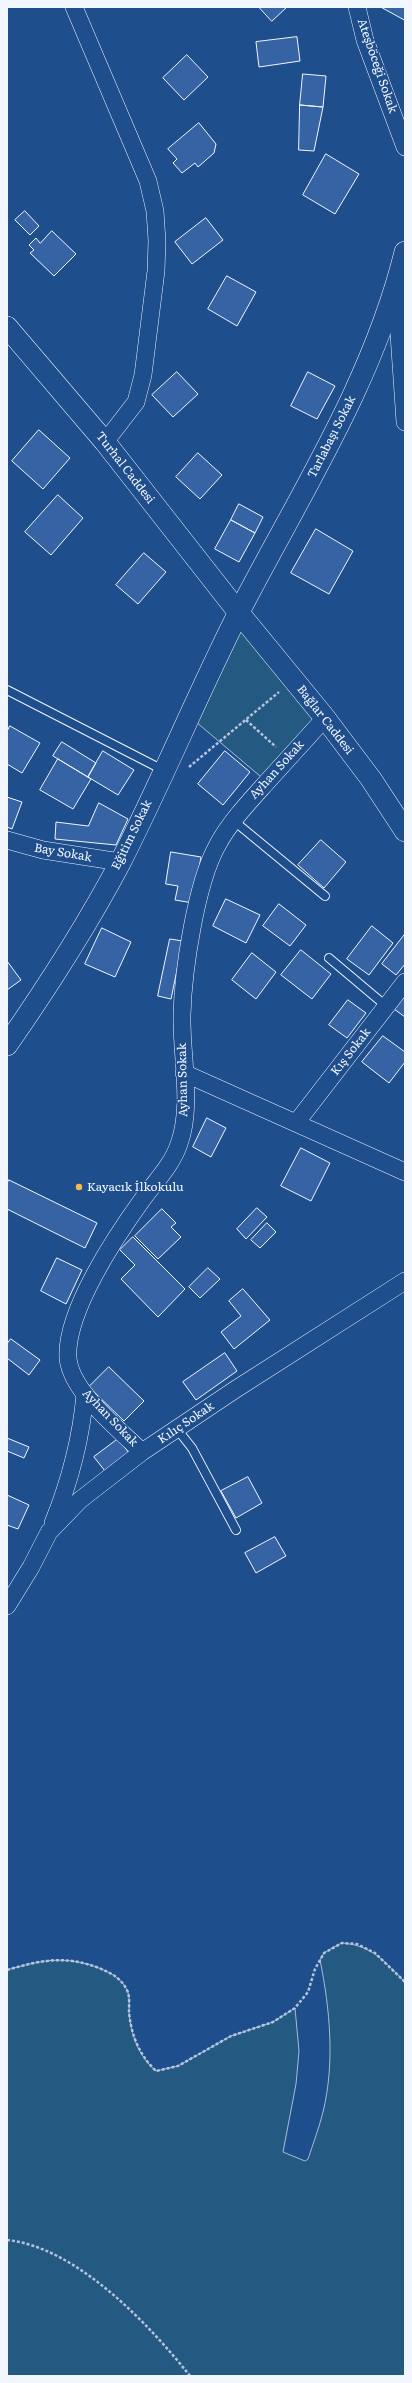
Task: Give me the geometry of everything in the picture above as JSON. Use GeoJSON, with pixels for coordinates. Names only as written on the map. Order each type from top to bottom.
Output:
{"type":"FeatureCollection","features":[{"type":"Feature","properties":{"kind":"street"},"geometry":{"type":"LineString","coordinates":[[74,7],[148,181],[155,211],[157,241],[156,271],[140,390],[130,413],[105,442]]}},
{"type":"Feature","properties":{"kind":"street","name":"Ateşböceği Sokak"},"geometry":{"type":"LineString","coordinates":[[357,7],[365,40],[405,147]]}},
{"type":"Feature","properties":{"kind":"street","name":"Tarlabaşı Sokak"},"geometry":{"type":"LineString","coordinates":[[239,613],[342,419],[370,359],[396,288],[405,252]]}},
{"type":"Feature","properties":{"kind":"street"},"geometry":{"type":"LineString","coordinates":[[396,288],[405,422]]}},
{"type":"Feature","properties":{"kind":"street","name":"Turhal Caddesi"},"geometry":{"type":"LineString","coordinates":[[7,327],[105,442],[239,613]]}},
{"type":"Feature","properties":{"kind":"street","name":"Bağlar Caddesi"},"geometry":{"type":"LineString","coordinates":[[239,613],[325,718],[371,779],[405,831]]}},
{"type":"Feature","properties":{"kind":"street","name":"Eğitim Sokak"},"geometry":{"type":"LineString","coordinates":[[7,1045],[76,943],[120,862],[239,613]]}},
{"type":"Feature","properties":{"kind":"street","name":"Ayhan Sokak"},"geometry":{"type":"LineString","coordinates":[[142,1452],[84,1394],[76,1382],[68,1358],[69,1345],[75,1320],[84,1298],[117,1236],[172,1161],[184,1129],[186,1108],[183,988],[192,934],[203,883],[210,860],[217,846],[234,821],[325,718]]}},
{"type":"Feature","properties":{"kind":"street","name":"Bay Sokak"},"geometry":{"type":"LineString","coordinates":[[7,840],[43,850],[120,862]]}},
{"type":"Feature","properties":{"kind":"street","name":"Kış Sokak"},"geometry":{"type":"LineString","coordinates":[[296,1123],[405,982]]}},
{"type":"Feature","properties":{"kind":"street"},"geometry":{"type":"LineString","coordinates":[[184,1073],[405,1172]]}},
{"type":"Feature","properties":{"kind":"street","name":"Kılıç Sokak"},"geometry":{"type":"LineString","coordinates":[[7,1606],[31,1567],[49,1532],[80,1500],[142,1452],[285,1356],[405,1281]]}},
{"type":"Feature","properties":{"kind":"street"},"geometry":{"type":"LineString","coordinates":[[49,1532],[64,1495],[78,1446],[84,1394]]}},
{"type":"Feature","properties":{"kind":"lane"},"geometry":{"type":"LineString","coordinates":[[7,690],[166,764]]}},
{"type":"Feature","properties":{"kind":"lane"},"geometry":{"type":"LineString","coordinates":[[234,821],[325,896]]}},
{"type":"Feature","properties":{"kind":"lane"},"geometry":{"type":"LineString","coordinates":[[329,958],[386,1006]]}},
{"type":"Feature","properties":{"kind":"lane"},"geometry":{"type":"LineString","coordinates":[[177,1429],[192,1448],[236,1530]]}},
{"type":"Feature","properties":{"kind":"path"},"geometry":{"type":"LineString","coordinates":[[166,764],[187,768],[294,680]]}},
{"type":"Feature","properties":{"kind":"path"},"geometry":{"type":"LineString","coordinates":[[246,720],[289,758]]}},
{"type":"Feature","properties":{"kind":"path"},"geometry":{"type":"LineString","coordinates":[[7,1970],[32,1962],[80,1960],[114,1974],[127,1991],[131,2031],[146,2062],[156,2071],[178,2066],[231,2036],[273,2022],[294,2008],[308,1992],[314,1969],[324,1953],[342,1943],[357,1944],[375,1953],[405,1982]]}},
{"type":"Feature","properties":{"kind":"path"},"geometry":{"type":"LineString","coordinates":[[7,2240],[45,2252],[68,2262],[96,2280],[125,2306],[190,2376]]}},
{"type":"Feature","properties":{"kind":"shaded area"},"geometry":{"type":"Polygon","coordinates":[[[239,613],[325,718],[267,782],[189,716],[239,613]]]}},
{"type":"Feature","properties":{"kind":"shaded area"},"geometry":{"type":"Polygon","coordinates":[[[342,1943],[352,1944],[370,1951],[384,1961],[405,1982],[405,2376],[7,2376],[7,1970],[53,1960],[64,1960],[87,1964],[115,1976],[122,1982],[128,1992],[130,2020],[136,2044],[144,2059],[156,2071],[178,2066],[231,2036],[273,2022],[295,2008],[299,2051],[296,2084],[283,2152],[305,2161],[308,2159],[321,2118],[327,2093],[329,2074],[329,2017],[320,1960],[324,1953],[342,1943]]]}},
{"type":"Feature","properties":{"kind":"building"},"geometry":{"type":"Polygon","coordinates":[[[259,7],[287,7],[272,21],[259,7]]]}},
{"type":"Feature","properties":{"kind":"building"},"geometry":{"type":"Polygon","coordinates":[[[381,7],[405,7],[405,20],[381,7]]]}},
{"type":"Feature","properties":{"kind":"building"},"geometry":{"type":"Polygon","coordinates":[[[297,37],[300,61],[259,67],[256,42],[297,37]]]}},
{"type":"Feature","properties":{"kind":"building"},"geometry":{"type":"Polygon","coordinates":[[[187,55],[208,77],[184,100],[163,78],[187,55]]]}},
{"type":"Feature","properties":{"kind":"building"},"geometry":{"type":"Polygon","coordinates":[[[303,74],[326,76],[323,107],[300,105],[303,74]]]}},
{"type":"Feature","properties":{"kind":"building"},"geometry":{"type":"Polygon","coordinates":[[[300,105],[323,107],[314,151],[299,150],[300,105]]]}},
{"type":"Feature","properties":{"kind":"building"},"geometry":{"type":"Polygon","coordinates":[[[199,123],[216,144],[214,153],[198,167],[195,163],[182,173],[173,163],[177,159],[168,149],[199,123]]]}},
{"type":"Feature","properties":{"kind":"building"},"geometry":{"type":"Polygon","coordinates":[[[326,154],[359,174],[335,214],[303,195],[326,154]]]}},
{"type":"Feature","properties":{"kind":"building"},"geometry":{"type":"Polygon","coordinates":[[[25,211],[39,226],[30,235],[15,220],[25,211]]]}},
{"type":"Feature","properties":{"kind":"building"},"geometry":{"type":"Polygon","coordinates":[[[206,218],[223,240],[192,264],[175,242],[206,218]]]}},
{"type":"Feature","properties":{"kind":"building"},"geometry":{"type":"Polygon","coordinates":[[[52,231],[76,254],[54,276],[30,253],[34,250],[29,245],[36,238],[40,243],[52,231]]]}},
{"type":"Feature","properties":{"kind":"building"},"geometry":{"type":"Polygon","coordinates":[[[227,276],[256,292],[237,326],[208,309],[227,276]]]}},
{"type":"Feature","properties":{"kind":"building"},"geometry":{"type":"Polygon","coordinates":[[[177,372],[198,394],[173,417],[152,395],[177,372]]]}},
{"type":"Feature","properties":{"kind":"building"},"geometry":{"type":"Polygon","coordinates":[[[308,372],[335,386],[317,419],[291,406],[308,372]]]}},
{"type":"Feature","properties":{"kind":"building"},"geometry":{"type":"Polygon","coordinates":[[[39,430],[70,458],[43,489],[12,461],[39,430]]]}},
{"type":"Feature","properties":{"kind":"building"},"geometry":{"type":"Polygon","coordinates":[[[198,453],[222,475],[200,499],[176,477],[198,453]]]}},
{"type":"Feature","properties":{"kind":"building"},"geometry":{"type":"Polygon","coordinates":[[[58,495],[83,518],[51,555],[25,532],[58,495]]]}},
{"type":"Feature","properties":{"kind":"building"},"geometry":{"type":"Polygon","coordinates":[[[239,504],[263,517],[255,533],[231,520],[239,504]]]}},
{"type":"Feature","properties":{"kind":"building"},"geometry":{"type":"Polygon","coordinates":[[[231,520],[255,533],[239,562],[215,549],[231,520]]]}},
{"type":"Feature","properties":{"kind":"building"},"geometry":{"type":"Polygon","coordinates":[[[316,529],[353,551],[329,594],[291,573],[316,529]]]}},
{"type":"Feature","properties":{"kind":"building"},"geometry":{"type":"Polygon","coordinates":[[[144,553],[166,572],[138,604],[116,585],[144,553]]]}},
{"type":"Feature","properties":{"kind":"building"},"geometry":{"type":"Polygon","coordinates":[[[10,726],[40,743],[22,773],[7,764],[7,732],[10,726]]]}},
{"type":"Feature","properties":{"kind":"building"},"geometry":{"type":"Polygon","coordinates":[[[62,742],[96,763],[88,777],[53,756],[62,742]]]}},
{"type":"Feature","properties":{"kind":"building"},"geometry":{"type":"Polygon","coordinates":[[[103,751],[134,770],[118,795],[88,777],[103,751]]]}},
{"type":"Feature","properties":{"kind":"building"},"geometry":{"type":"Polygon","coordinates":[[[225,751],[250,772],[223,805],[198,784],[225,751]]]}},
{"type":"Feature","properties":{"kind":"building"},"geometry":{"type":"Polygon","coordinates":[[[58,759],[91,779],[73,809],[40,790],[58,759]]]}},
{"type":"Feature","properties":{"kind":"building"},"geometry":{"type":"Polygon","coordinates":[[[7,797],[22,802],[12,829],[7,827],[7,797]]]}},
{"type":"Feature","properties":{"kind":"building"},"geometry":{"type":"Polygon","coordinates":[[[99,803],[128,819],[116,845],[55,839],[56,822],[88,826],[99,803]]]}},
{"type":"Feature","properties":{"kind":"building"},"geometry":{"type":"Polygon","coordinates":[[[321,840],[346,862],[324,888],[298,865],[321,840]]]}},
{"type":"Feature","properties":{"kind":"building"},"geometry":{"type":"Polygon","coordinates":[[[171,852],[201,857],[193,903],[175,900],[178,886],[166,884],[171,852]]]}},
{"type":"Feature","properties":{"kind":"building"},"geometry":{"type":"Polygon","coordinates":[[[226,899],[260,915],[246,943],[213,926],[226,899]]]}},
{"type":"Feature","properties":{"kind":"building"},"geometry":{"type":"Polygon","coordinates":[[[279,904],[306,925],[290,946],[263,926],[279,904]]]}},
{"type":"Feature","properties":{"kind":"building"},"geometry":{"type":"Polygon","coordinates":[[[372,926],[393,943],[369,975],[347,959],[372,926]]]}},
{"type":"Feature","properties":{"kind":"building"},"geometry":{"type":"Polygon","coordinates":[[[102,928],[131,942],[115,977],[85,964],[102,928]]]}},
{"type":"Feature","properties":{"kind":"building"},"geometry":{"type":"Polygon","coordinates":[[[405,934],[405,964],[396,975],[382,964],[405,934]]]}},
{"type":"Feature","properties":{"kind":"building"},"geometry":{"type":"Polygon","coordinates":[[[170,939],[183,941],[171,999],[158,996],[170,939]]]}},
{"type":"Feature","properties":{"kind":"building"},"geometry":{"type":"Polygon","coordinates":[[[301,950],[331,974],[312,999],[281,975],[301,950]]]}},
{"type":"Feature","properties":{"kind":"building"},"geometry":{"type":"Polygon","coordinates":[[[252,953],[276,972],[256,999],[232,980],[252,953]]]}},
{"type":"Feature","properties":{"kind":"building"},"geometry":{"type":"Polygon","coordinates":[[[7,961],[21,980],[7,990],[7,961]]]}},
{"type":"Feature","properties":{"kind":"building"},"geometry":{"type":"Polygon","coordinates":[[[405,994],[405,1017],[394,1009],[405,994]]]}},
{"type":"Feature","properties":{"kind":"building"},"geometry":{"type":"Polygon","coordinates":[[[348,1000],[366,1013],[347,1038],[329,1025],[348,1000]]]}},
{"type":"Feature","properties":{"kind":"building"},"geometry":{"type":"Polygon","coordinates":[[[383,1036],[405,1052],[405,1062],[389,1083],[362,1062],[383,1036]]]}},
{"type":"Feature","properties":{"kind":"building"},"geometry":{"type":"Polygon","coordinates":[[[207,1118],[226,1128],[211,1157],[193,1147],[207,1118]]]}},
{"type":"Feature","properties":{"kind":"building"},"geometry":{"type":"Polygon","coordinates":[[[301,1148],[330,1163],[311,1201],[281,1186],[301,1148]]]}},
{"type":"Feature","properties":{"kind":"building"},"geometry":{"type":"Polygon","coordinates":[[[9,1180],[97,1223],[85,1248],[7,1209],[7,1184],[9,1180]]]}},
{"type":"Feature","properties":{"kind":"building"},"geometry":{"type":"Polygon","coordinates":[[[257,1208],[267,1217],[246,1239],[237,1229],[257,1208]]]}},
{"type":"Feature","properties":{"kind":"building"},"geometry":{"type":"Polygon","coordinates":[[[162,1209],[176,1223],[171,1227],[181,1237],[158,1259],[135,1236],[162,1209]]]}},
{"type":"Feature","properties":{"kind":"building"},"geometry":{"type":"Polygon","coordinates":[[[267,1223],[276,1232],[260,1248],[251,1240],[267,1223]]]}},
{"type":"Feature","properties":{"kind":"building"},"geometry":{"type":"Polygon","coordinates":[[[133,1237],[185,1289],[158,1317],[121,1279],[135,1265],[120,1250],[133,1237]]]}},
{"type":"Feature","properties":{"kind":"building"},"geometry":{"type":"Polygon","coordinates":[[[57,1258],[82,1270],[66,1304],[41,1291],[57,1258]]]}},
{"type":"Feature","properties":{"kind":"building"},"geometry":{"type":"Polygon","coordinates":[[[208,1268],[220,1279],[200,1298],[189,1287],[208,1268]]]}},
{"type":"Feature","properties":{"kind":"building"},"geometry":{"type":"Polygon","coordinates":[[[243,1289],[270,1320],[234,1349],[221,1332],[241,1316],[229,1301],[243,1289]]]}},
{"type":"Feature","properties":{"kind":"building"},"geometry":{"type":"Polygon","coordinates":[[[11,1339],[40,1360],[29,1375],[7,1358],[7,1344],[11,1339]]]}},
{"type":"Feature","properties":{"kind":"building"},"geometry":{"type":"Polygon","coordinates":[[[225,1353],[237,1371],[196,1400],[183,1382],[225,1353]]]}},
{"type":"Feature","properties":{"kind":"building"},"geometry":{"type":"Polygon","coordinates":[[[109,1367],[144,1401],[124,1421],[89,1387],[109,1367]]]}},
{"type":"Feature","properties":{"kind":"building"},"geometry":{"type":"Polygon","coordinates":[[[7,1438],[29,1447],[24,1458],[7,1451],[7,1438]]]}},
{"type":"Feature","properties":{"kind":"building"},"geometry":{"type":"Polygon","coordinates":[[[118,1439],[129,1453],[105,1471],[94,1457],[118,1439]]]}},
{"type":"Feature","properties":{"kind":"building"},"geometry":{"type":"Polygon","coordinates":[[[248,1477],[262,1503],[236,1518],[221,1491],[248,1477]]]}},
{"type":"Feature","properties":{"kind":"building"},"geometry":{"type":"Polygon","coordinates":[[[7,1495],[29,1505],[18,1529],[7,1525],[7,1495]]]}},
{"type":"Feature","properties":{"kind":"building"},"geometry":{"type":"Polygon","coordinates":[[[275,1537],[286,1556],[256,1573],[245,1553],[275,1537]]]}},
{"type":"Feature","properties":{"kind":"place","name":"Kayacık İlkokulu"},"geometry":{"type":"Point","coordinates":[79,1187]}}]}
